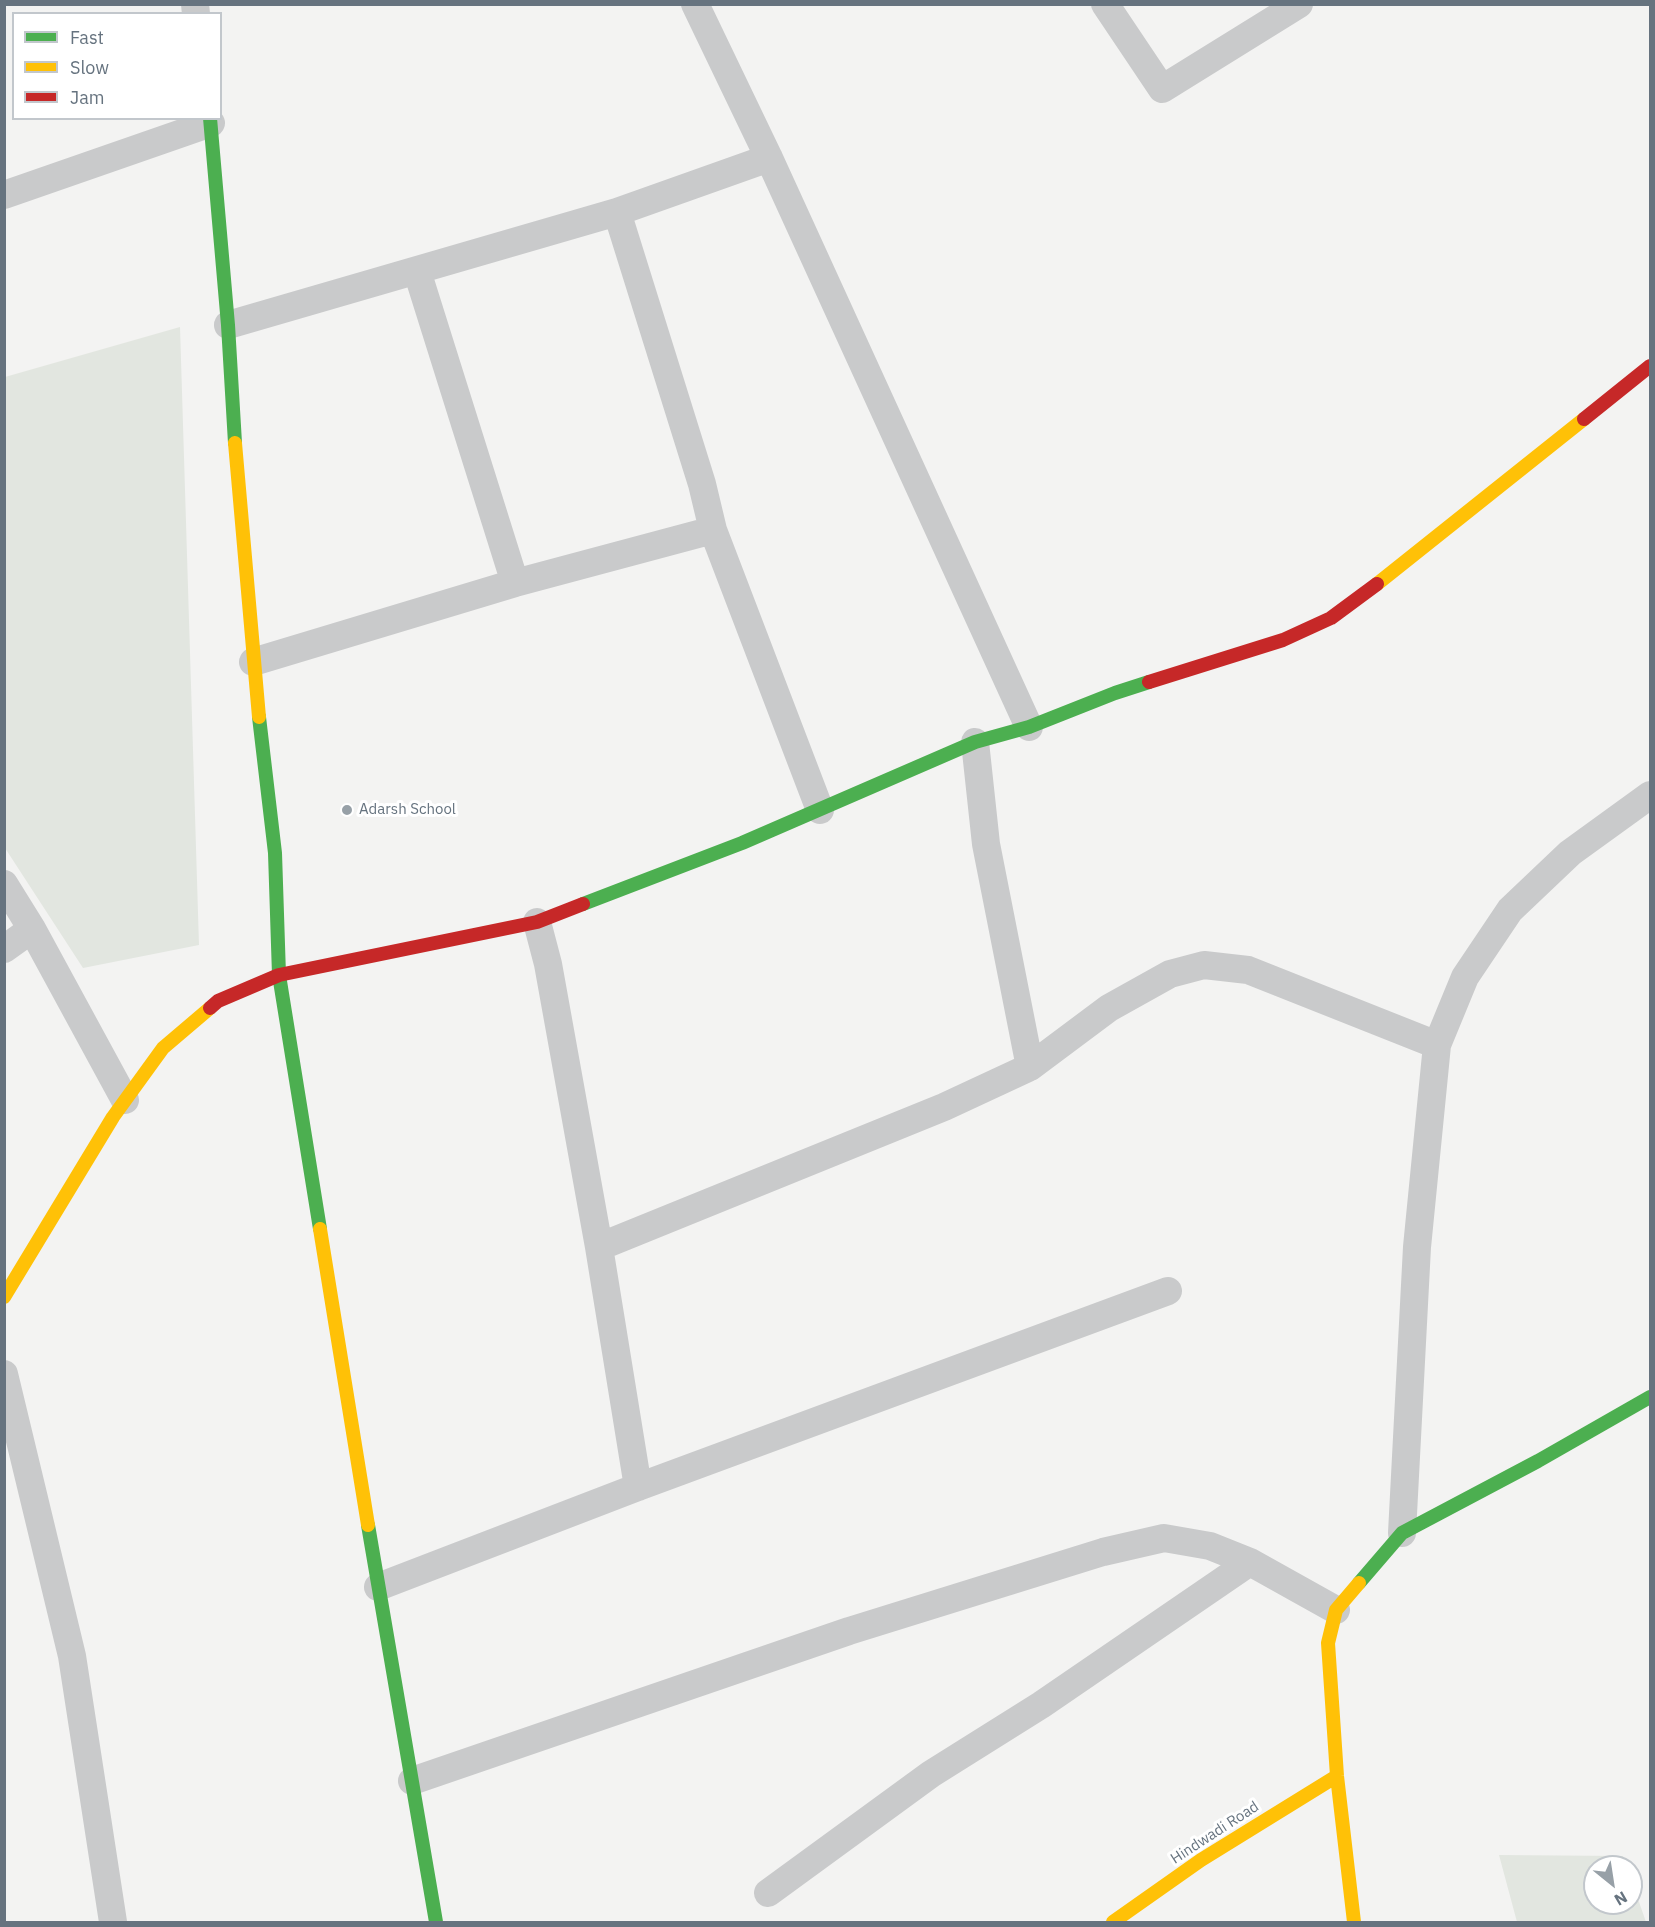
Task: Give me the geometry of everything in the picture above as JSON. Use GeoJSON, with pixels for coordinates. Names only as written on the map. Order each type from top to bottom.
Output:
{"type":"FeatureCollection","features":[{"type":"Feature","properties":{"kind":"street"},"geometry":{"type":"LineString","coordinates":[[695,4],[769,158],[1029,727]]}},
{"type":"Feature","properties":{"kind":"street"},"geometry":{"type":"LineString","coordinates":[[1105,4],[1162,89],[1299,4]]}},
{"type":"Feature","properties":{"kind":"street"},"geometry":{"type":"LineString","coordinates":[[4,195],[210,121],[253,662],[275,853],[279,975],[378,1587],[436,1923]]}},
{"type":"Feature","properties":{"kind":"street"},"geometry":{"type":"LineString","coordinates":[[228,325],[617,212],[769,158]]}},
{"type":"Feature","properties":{"kind":"street"},"geometry":{"type":"LineString","coordinates":[[617,212],[702,484],[713,530],[820,810]]}},
{"type":"Feature","properties":{"kind":"street"},"geometry":{"type":"LineString","coordinates":[[417,271],[515,583]]}},
{"type":"Feature","properties":{"kind":"street"},"geometry":{"type":"LineString","coordinates":[[4,1297],[125,1100],[164,1048],[218,1000],[279,975],[537,922],[742,843],[975,742],[1029,727],[1115,693],[1283,640],[1331,618],[1378,583],[1650,366]]}},
{"type":"Feature","properties":{"kind":"street"},"geometry":{"type":"LineString","coordinates":[[253,662],[515,583],[713,530]]}},
{"type":"Feature","properties":{"kind":"street"},"geometry":{"type":"LineString","coordinates":[[975,742],[986,844],[1030,1067]]}},
{"type":"Feature","properties":{"kind":"street"},"geometry":{"type":"LineString","coordinates":[[1402,1533],[1417,1247],[1437,1045],[1465,977],[1510,910],[1570,853],[1650,795]]}},
{"type":"Feature","properties":{"kind":"street"},"geometry":{"type":"LineString","coordinates":[[4,884],[32,929],[125,1100]]}},
{"type":"Feature","properties":{"kind":"street"},"geometry":{"type":"LineString","coordinates":[[537,922],[548,964],[599,1247],[638,1487]]}},
{"type":"Feature","properties":{"kind":"street"},"geometry":{"type":"LineString","coordinates":[[4,949],[32,929]]}},
{"type":"Feature","properties":{"kind":"street"},"geometry":{"type":"LineString","coordinates":[[599,1247],[934,1111],[1030,1067],[1108,1008],[1170,974],[1204,965],[1248,970],[1437,1045]]}},
{"type":"Feature","properties":{"kind":"street"},"geometry":{"type":"LineString","coordinates":[[378,1587],[638,1487],[1167,1291]]}},
{"type":"Feature","properties":{"kind":"street"},"geometry":{"type":"LineString","coordinates":[[4,1374],[72,1656],[113,1923]]}},
{"type":"Feature","properties":{"kind":"street"},"geometry":{"type":"LineString","coordinates":[[1354,1923],[1337,1776],[1328,1643],[1336,1610],[1402,1533],[1538,1461],[1650,1397]]}},
{"type":"Feature","properties":{"kind":"street"},"geometry":{"type":"LineString","coordinates":[[412,1781],[849,1631],[1103,1552],[1164,1539],[1210,1546],[1250,1562],[1336,1610]]}},
{"type":"Feature","properties":{"kind":"street"},"geometry":{"type":"LineString","coordinates":[[768,1893],[931,1774],[1041,1705],[1250,1562]]}},
{"type":"Feature","properties":{"kind":"street","name":"Hindwadi Road"},"geometry":{"type":"LineString","coordinates":[[1113,1923],[1201,1860],[1337,1776]]}},
{"type":"Feature","properties":{"kind":"shaded area"},"geometry":{"type":"Polygon","coordinates":[[[180,327],[199,945],[83,968],[5,848],[5,377],[180,327]]]}},
{"type":"Feature","properties":{"kind":"shaded area"},"geometry":{"type":"Polygon","coordinates":[[[1499,1855],[1583,1856],[1583,1915],[1643,1913],[1646,1922],[1517,1922],[1499,1855]]]}},
{"type":"Feature","properties":{"kind":"traffic: fast"},"geometry":{"type":"LineString","coordinates":[[210,120],[228,325],[235,443]]}},
{"type":"Feature","properties":{"kind":"traffic: fast"},"geometry":{"type":"LineString","coordinates":[[583,904],[742,843],[975,742],[1029,727],[1149,682]]}},
{"type":"Feature","properties":{"kind":"traffic: fast"},"geometry":{"type":"LineString","coordinates":[[259,717],[275,853],[279,975],[320,1229]]}},
{"type":"Feature","properties":{"kind":"traffic: fast"},"geometry":{"type":"LineString","coordinates":[[1359,1583],[1402,1533],[1538,1461],[1650,1397]]}},
{"type":"Feature","properties":{"kind":"traffic: fast"},"geometry":{"type":"LineString","coordinates":[[368,1525],[436,1922]]}},
{"type":"Feature","properties":{"kind":"traffic: slow"},"geometry":{"type":"LineString","coordinates":[[1377,584],[1584,419]]}},
{"type":"Feature","properties":{"kind":"traffic: slow"},"geometry":{"type":"LineString","coordinates":[[235,443],[259,717]]}},
{"type":"Feature","properties":{"kind":"traffic: slow"},"geometry":{"type":"LineString","coordinates":[[4,1297],[113,1117],[163,1048],[210,1008]]}},
{"type":"Feature","properties":{"kind":"traffic: slow"},"geometry":{"type":"LineString","coordinates":[[320,1229],[368,1525]]}},
{"type":"Feature","properties":{"kind":"traffic: slow"},"geometry":{"type":"LineString","coordinates":[[1354,1922],[1337,1776],[1328,1643],[1336,1610],[1359,1583]]}},
{"type":"Feature","properties":{"kind":"traffic: slow"},"geometry":{"type":"LineString","coordinates":[[1113,1922],[1201,1860],[1337,1776]]}},
{"type":"Feature","properties":{"kind":"traffic: jam"},"geometry":{"type":"LineString","coordinates":[[1584,419],[1650,366]]}},
{"type":"Feature","properties":{"kind":"traffic: jam"},"geometry":{"type":"LineString","coordinates":[[1149,682],[1283,640],[1331,618],[1377,584]]}},
{"type":"Feature","properties":{"kind":"traffic: jam"},"geometry":{"type":"LineString","coordinates":[[210,1008],[218,1001],[279,975],[537,922],[583,904]]}},
{"type":"Feature","properties":{"kind":"place","name":"Adarsh School"},"geometry":{"type":"Point","coordinates":[347,810]}}]}
